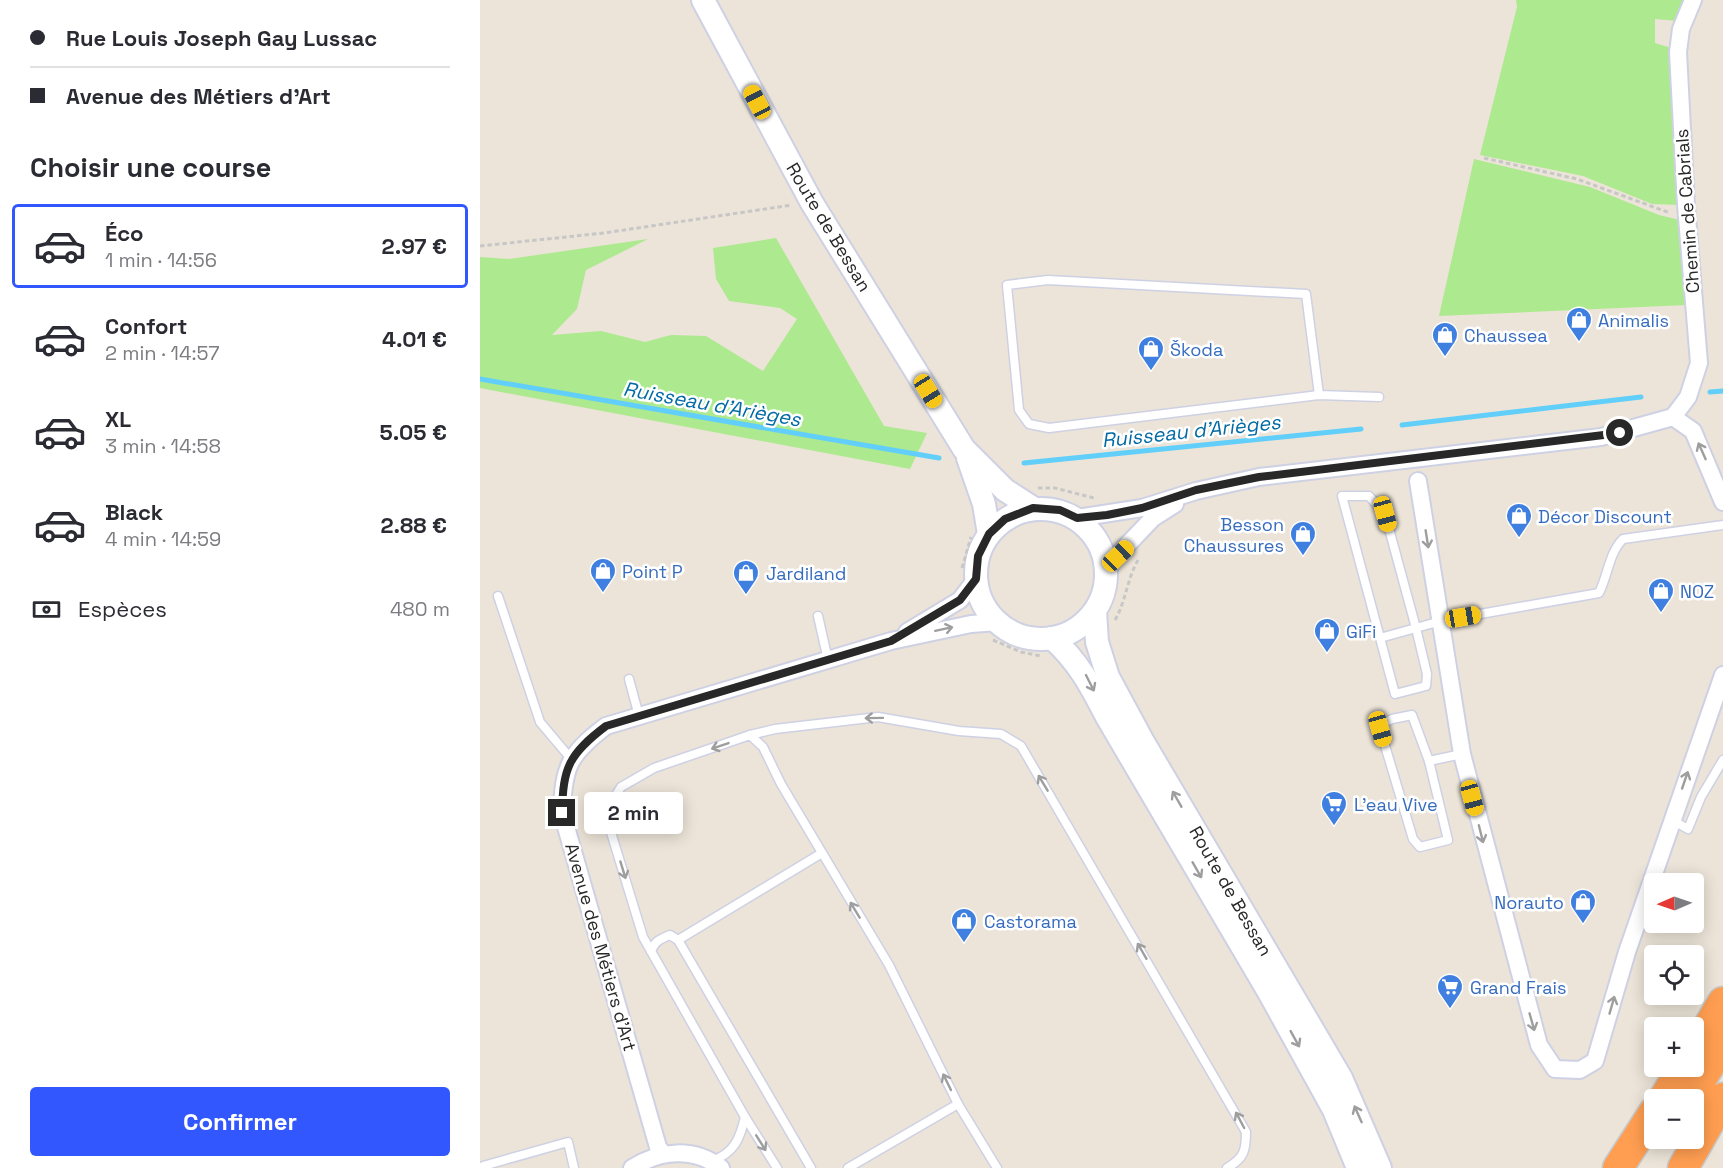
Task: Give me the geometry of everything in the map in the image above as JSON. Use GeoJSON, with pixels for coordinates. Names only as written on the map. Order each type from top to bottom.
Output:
{"type":"FeatureCollection","features":[{"type":"Feature","properties":{"kind":"highway"},"geometry":{"type":"LineString","coordinates":[[1704,1035],[1723,1002]]}},
{"type":"Feature","properties":{"kind":"highway"},"geometry":{"type":"LineString","coordinates":[[1695,1089],[1723,1044]]}},
{"type":"Feature","properties":{"kind":"highway"},"geometry":{"type":"LineString","coordinates":[[1704,1117],[1723,1086]]}},
{"type":"Feature","properties":{"kind":"highway"},"geometry":{"type":"LineString","coordinates":[[1683,1168],[1723,1098]]}},
{"type":"Feature","properties":{"kind":"highway"},"geometry":{"type":"LineString","coordinates":[[1618,1168],[1644,1128]]}},
{"type":"Feature","properties":{"kind":"highway"},"geometry":{"type":"LineString","coordinates":[[1705,1168],[1723,1140]]}},
{"type":"Feature","properties":{"kind":"highway"},"geometry":{"type":"LineString","coordinates":[[1641,1168],[1654,1149]]}},
{"type":"Feature","properties":{"kind":"highway"},"geometry":{"type":"LineString","coordinates":[[1670,1168],[1683,1149]]}},
{"type":"Feature","properties":{"kind":"street","name":"Route de Bessan"},"geometry":{"type":"LineString","coordinates":[[703,0],[812,203],[964,449],[984,504],[989,534]]}},
{"type":"Feature","properties":{"kind":"street","name":"Chemin de Cabrials"},"geometry":{"type":"LineString","coordinates":[[1673,417],[1688,397],[1700,363],[1687,217],[1678,52],[1681,29],[1693,0]]}},
{"type":"Feature","properties":{"kind":"street"},"geometry":{"type":"LineString","coordinates":[[1077,518],[1116,513],[1196,490],[1259,477],[1608,436],[1673,417],[1694,431],[1723,502]]}},
{"type":"Feature","properties":{"kind":"street"},"geometry":{"type":"LineString","coordinates":[[1418,481],[1427,470],[1440,461],[1503,454],[1536,445]]}},
{"type":"Feature","properties":{"kind":"street","name":"Route de Bessan"},"geometry":{"type":"LineString","coordinates":[[964,449],[1005,490],[1033,498]]}},
{"type":"Feature","properties":{"kind":"street"},"geometry":{"type":"LineString","coordinates":[[1387,462],[1408,471],[1418,481],[1462,754],[1488,862],[1539,1045],[1555,1069],[1580,1070],[1595,1061],[1627,952],[1723,675]]}},
{"type":"Feature","properties":{"kind":"street"},"geometry":{"type":"LineString","coordinates":[[1107,566],[1153,518],[1196,490]]}},
{"type":"Feature","properties":{"kind":"street"},"geometry":{"type":"LineString","coordinates":[[1033,498],[1077,518],[1098,541],[1107,566],[1104,618],[1071,632],[1049,648],[1023,637],[998,622],[983,604],[976,579],[978,556],[989,534],[1033,498]]}},
{"type":"Feature","properties":{"kind":"street","name":"Avenue des Métiers d'Art"},"geometry":{"type":"LineString","coordinates":[[891,641],[960,600],[976,579]]}},
{"type":"Feature","properties":{"kind":"street","name":"Route de Bessan"},"geometry":{"type":"LineString","coordinates":[[1104,618],[1097,642],[1108,676],[1142,740],[1341,1078],[1380,1168]]}},
{"type":"Feature","properties":{"kind":"street","name":"Avenue des Métiers d'Art"},"geometry":{"type":"LineString","coordinates":[[663,1154],[658,1148],[562,813],[563,778],[572,760],[584,742],[606,726],[891,641],[971,624],[998,622]]}},
{"type":"Feature","properties":{"kind":"street","name":"Route de Bessan"},"geometry":{"type":"LineString","coordinates":[[1049,648],[1085,673],[1107,717],[1270,994],[1334,1110],[1358,1168]]}},
{"type":"Feature","properties":{"kind":"street"},"geometry":{"type":"LineString","coordinates":[[632,1168],[663,1154],[688,1153],[716,1165]]}},
{"type":"Feature","properties":{"kind":"lane"},"geometry":{"type":"LineString","coordinates":[[1319,395],[1306,294],[1048,280],[1007,285],[1019,410],[1029,424],[1049,428],[1319,395],[1379,397]]}},
{"type":"Feature","properties":{"kind":"lane"},"geometry":{"type":"LineString","coordinates":[[1342,496],[1369,496],[1385,514],[1427,674],[1426,686],[1395,694],[1380,638],[1342,496]]}},
{"type":"Feature","properties":{"kind":"lane"},"geometry":{"type":"LineString","coordinates":[[1380,638],[1441,621],[1599,592],[1608,573],[1613,549],[1623,539],[1723,525]]}},
{"type":"Feature","properties":{"kind":"lane"},"geometry":{"type":"LineString","coordinates":[[498,596],[540,722],[572,760]]}},
{"type":"Feature","properties":{"kind":"lane"},"geometry":{"type":"LineString","coordinates":[[818,616],[828,660]]}},
{"type":"Feature","properties":{"kind":"lane"},"geometry":{"type":"LineString","coordinates":[[629,679],[639,716]]}},
{"type":"Feature","properties":{"kind":"lane"},"geometry":{"type":"LineString","coordinates":[[1412,715],[1429,761],[1448,840],[1420,847],[1413,839],[1402,807],[1380,729],[1382,724],[1392,719],[1412,715]]}},
{"type":"Feature","properties":{"kind":"lane"},"geometry":{"type":"LineString","coordinates":[[777,1168],[745,1118],[643,937],[610,829],[613,800],[621,787],[654,768],[750,735],[775,729],[878,717],[959,731],[1001,734],[1021,746],[1246,1132],[1246,1148],[1242,1160],[1227,1168]]}},
{"type":"Feature","properties":{"kind":"lane"},"geometry":{"type":"LineString","coordinates":[[750,735],[763,747],[781,784],[889,965],[958,1104],[997,1168]]}},
{"type":"Feature","properties":{"kind":"lane"},"geometry":{"type":"LineString","coordinates":[[1429,761],[1462,754]]}},
{"type":"Feature","properties":{"kind":"lane"},"geometry":{"type":"LineString","coordinates":[[1672,819],[1688,829],[1701,797],[1723,760]]}},
{"type":"Feature","properties":{"kind":"lane"},"geometry":{"type":"LineString","coordinates":[[678,940],[822,853]]}},
{"type":"Feature","properties":{"kind":"lane"},"geometry":{"type":"LineString","coordinates":[[651,951],[660,938],[670,935],[678,940],[812,1168]]}},
{"type":"Feature","properties":{"kind":"lane"},"geometry":{"type":"LineString","coordinates":[[848,1168],[958,1104]]}},
{"type":"Feature","properties":{"kind":"lane"},"geometry":{"type":"LineString","coordinates":[[716,1165],[740,1138],[745,1118]]}},
{"type":"Feature","properties":{"kind":"lane"},"geometry":{"type":"LineString","coordinates":[[483,1168],[483,1166],[568,1142],[574,1168]]}},
{"type":"Feature","properties":{"kind":"path"},"geometry":{"type":"LineString","coordinates":[[1484,158],[1577,178],[1646,206],[1687,217]]}},
{"type":"Feature","properties":{"kind":"path"},"geometry":{"type":"LineString","coordinates":[[480,246],[604,233],[812,203]]}},
{"type":"Feature","properties":{"kind":"path"},"geometry":{"type":"LineString","coordinates":[[1033,498],[1056,488],[1082,496],[1112,500],[1116,513]]}},
{"type":"Feature","properties":{"kind":"path"},"geometry":{"type":"LineString","coordinates":[[960,600],[953,590],[959,580],[975,523],[974,513],[984,504]]}},
{"type":"Feature","properties":{"kind":"path"},"geometry":{"type":"LineString","coordinates":[[1104,618],[1125,602],[1133,569],[1144,549],[1133,539]]}},
{"type":"Feature","properties":{"kind":"path"},"geometry":{"type":"LineString","coordinates":[[971,624],[986,637],[1021,652],[1049,648]]}},
{"type":"Feature","properties":{"kind":"green space"},"geometry":{"type":"Polygon","coordinates":[[[1516,0],[1688,0],[1678,21],[1655,19],[1655,43],[1671,48],[1680,205],[1652,204],[1583,176],[1480,155],[1517,7],[1516,0]]]}},
{"type":"Feature","properties":{"kind":"green space"},"geometry":{"type":"Polygon","coordinates":[[[1474,159],[1590,187],[1659,215],[1684,221],[1687,305],[1439,316],[1474,159]]]}},
{"type":"Feature","properties":{"kind":"green space"},"geometry":{"type":"Polygon","coordinates":[[[776,238],[884,426],[927,433],[910,469],[480,388],[480,257],[509,259],[648,239],[586,270],[577,309],[552,335],[601,331],[645,342],[671,335],[706,336],[763,371],[797,319],[780,308],[729,301],[716,279],[713,248],[776,238]]]}},
{"type":"Feature","properties":{"kind":"waterway","name":"Ruisseau d'Arièges"},"geometry":{"type":"LineString","coordinates":[[480,379],[939,458]]}},
{"type":"Feature","properties":{"kind":"waterway","name":"Ruisseau d'Arièges"},"geometry":{"type":"LineString","coordinates":[[1710,392],[1723,391]]}},
{"type":"Feature","properties":{"kind":"waterway","name":"Ruisseau d'Arièges"},"geometry":{"type":"LineString","coordinates":[[1402,425],[1641,397]]}},
{"type":"Feature","properties":{"kind":"waterway","name":"Ruisseau d'Arièges"},"geometry":{"type":"LineString","coordinates":[[1024,463],[1361,429]]}},
{"type":"Feature","properties":{"kind":"place","name":"Animalis"},"geometry":{"type":"Point","coordinates":[1579,343]}},
{"type":"Feature","properties":{"kind":"place","name":"Chaussea"},"geometry":{"type":"Point","coordinates":[1445,358]}},
{"type":"Feature","properties":{"kind":"place","name":"Škoda"},"geometry":{"type":"Point","coordinates":[1151,372]}},
{"type":"Feature","properties":{"kind":"place","name":"Décor Discount"},"geometry":{"type":"Point","coordinates":[1519,539]}},
{"type":"Feature","properties":{"kind":"place","name":"Besson Chaussures"},"geometry":{"type":"Point","coordinates":[1303,557]}},
{"type":"Feature","properties":{"kind":"place","name":"Point P"},"geometry":{"type":"Point","coordinates":[603,594]}},
{"type":"Feature","properties":{"kind":"place","name":"Jardiland"},"geometry":{"type":"Point","coordinates":[746,596]}},
{"type":"Feature","properties":{"kind":"place","name":"NOZ"},"geometry":{"type":"Point","coordinates":[1661,614]}},
{"type":"Feature","properties":{"kind":"place","name":"GiFi"},"geometry":{"type":"Point","coordinates":[1327,654]}},
{"type":"Feature","properties":{"kind":"place","name":"L'eau Vive"},"geometry":{"type":"Point","coordinates":[1334,827]}},
{"type":"Feature","properties":{"kind":"place","name":"Norauto"},"geometry":{"type":"Point","coordinates":[1583,925]}},
{"type":"Feature","properties":{"kind":"place","name":"Castorama"},"geometry":{"type":"Point","coordinates":[964,944]}},
{"type":"Feature","properties":{"kind":"place","name":"Grand Frais"},"geometry":{"type":"Point","coordinates":[1450,1010]}},
{"type":"Feature","properties":{"kind":"route"},"geometry":{"type":"LineString","coordinates":[[562,813],[563,778],[572,760],[584,742],[606,726],[891,641],[960,600],[976,579],[978,556],[989,534],[1005,519],[1033,508],[1060,510],[1077,518],[1107,515],[1142,508],[1196,490],[1259,477],[1588,439],[1620,433]]}}]}
